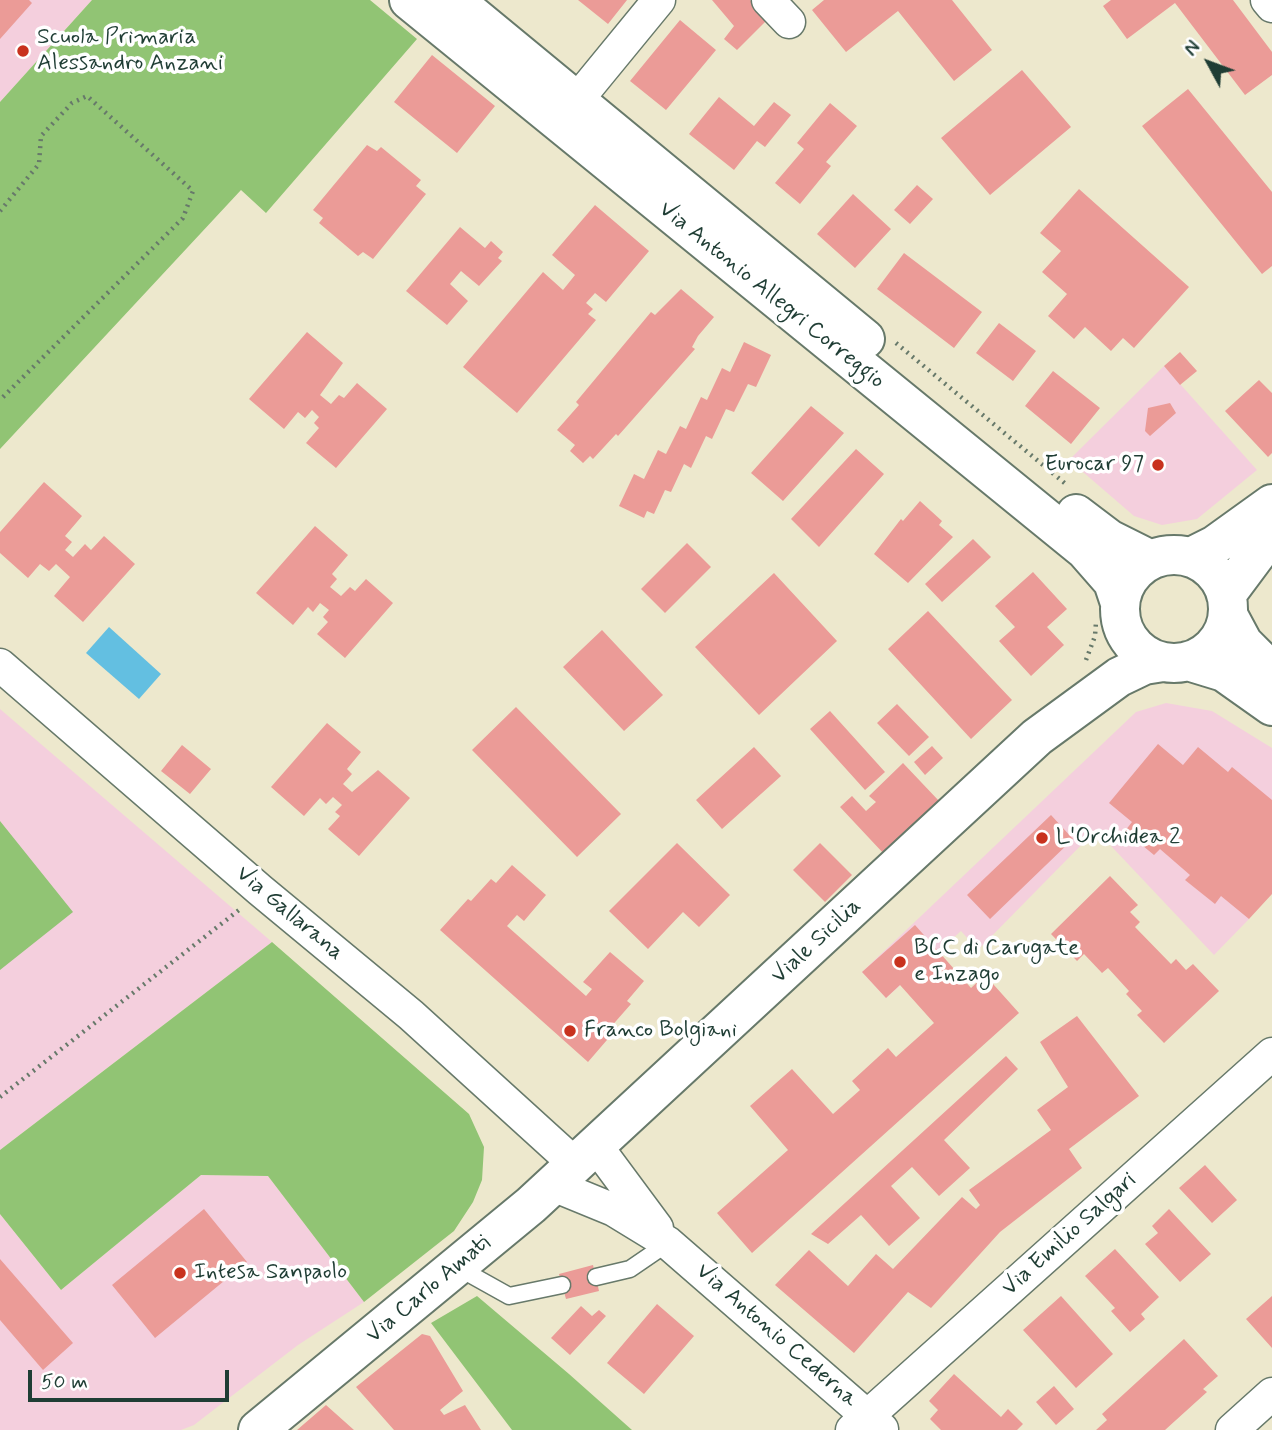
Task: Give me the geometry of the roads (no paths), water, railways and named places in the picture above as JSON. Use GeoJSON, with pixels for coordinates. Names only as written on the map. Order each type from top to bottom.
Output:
{"type":"FeatureCollection","features":[{"type":"Feature","properties":{"kind":"street","name":"Via Antonio Allegri Correggio"},"geometry":{"type":"LineString","coordinates":[[409,0],[1084,550],[1113,582],[1121,612]]}},
{"type":"Feature","properties":{"kind":"street","name":"Via Antonio Allegri Correggio"},"geometry":{"type":"LineString","coordinates":[[454,0],[1079,516],[1116,544],[1151,560]]}},
{"type":"Feature","properties":{"kind":"street"},"geometry":{"type":"LineString","coordinates":[[577,100],[659,0]]}},
{"type":"Feature","properties":{"kind":"street"},"geometry":{"type":"LineString","coordinates":[[1267,0],[1272,6]]}},
{"type":"Feature","properties":{"kind":"street"},"geometry":{"type":"LineString","coordinates":[[1191,557],[1215,545],[1272,504]]}},
{"type":"Feature","properties":{"kind":"street"},"geometry":{"type":"LineString","coordinates":[[1176,661],[1204,654],[1217,642],[1227,605],[1272,533]]}},
{"type":"Feature","properties":{"kind":"street"},"geometry":{"type":"LineString","coordinates":[[1272,672],[1243,643],[1213,571],[1191,557],[1171,555],[1151,560],[1129,579],[1121,612],[1135,647],[1176,661],[1224,672],[1272,706]]}},
{"type":"Feature","properties":{"kind":"street","name":"Viale Sicilia"},"geometry":{"type":"LineString","coordinates":[[575,1166],[1037,737],[1095,668],[1121,612]]}},
{"type":"Feature","properties":{"kind":"street","name":"Viale Sicilia"},"geometry":{"type":"LineString","coordinates":[[1037,737],[1128,672],[1176,661]]}},
{"type":"Feature","properties":{"kind":"street","name":"Via Gallarana"},"geometry":{"type":"LineString","coordinates":[[0,665],[260,890],[411,1015],[575,1166]]}},
{"type":"Feature","properties":{"kind":"street","name":"Via Emilio Salgari"},"geometry":{"type":"LineString","coordinates":[[868,1426],[1272,1054]]}},
{"type":"Feature","properties":{"kind":"street","name":"Via Antonio Cederna"},"geometry":{"type":"LineString","coordinates":[[575,1166],[614,1210],[668,1243]]}},
{"type":"Feature","properties":{"kind":"street","name":"Via Antonio Cederna"},"geometry":{"type":"LineString","coordinates":[[575,1166],[668,1243],[868,1426]]}},
{"type":"Feature","properties":{"kind":"street","name":"Via Carlo Amati"},"geometry":{"type":"LineString","coordinates":[[258,1430],[575,1166]]}},
{"type":"Feature","properties":{"kind":"street"},"geometry":{"type":"LineString","coordinates":[[1233,1430],[1272,1394]]}},
{"type":"Feature","properties":{"kind":"lane"},"geometry":{"type":"LineString","coordinates":[[596,1277],[630,1269],[668,1243]]}},
{"type":"Feature","properties":{"kind":"lane"},"geometry":{"type":"LineString","coordinates":[[457,1267],[509,1296],[562,1285]]}},
{"type":"Feature","properties":{"kind":"water"},"geometry":{"type":"Polygon","coordinates":[[[109,627],[161,674],[139,699],[86,653],[109,627]]]}},
{"type":"Feature","properties":{"kind":"place","name":"Scuola Primaria Alessandro Anzani"},"geometry":{"type":"Point","coordinates":[23,51]}},
{"type":"Feature","properties":{"kind":"place","name":"Eurocar 97"},"geometry":{"type":"Point","coordinates":[1158,465]}},
{"type":"Feature","properties":{"kind":"place","name":"L'Orchidea 2"},"geometry":{"type":"Point","coordinates":[1042,838]}},
{"type":"Feature","properties":{"kind":"place","name":"BCC di Carugate e Inzago"},"geometry":{"type":"Point","coordinates":[900,962]}},
{"type":"Feature","properties":{"kind":"place","name":"Franco Bolgiani"},"geometry":{"type":"Point","coordinates":[570,1031]}},
{"type":"Feature","properties":{"kind":"place","name":"Intesa Sanpaolo"},"geometry":{"type":"Point","coordinates":[180,1273]}}]}
